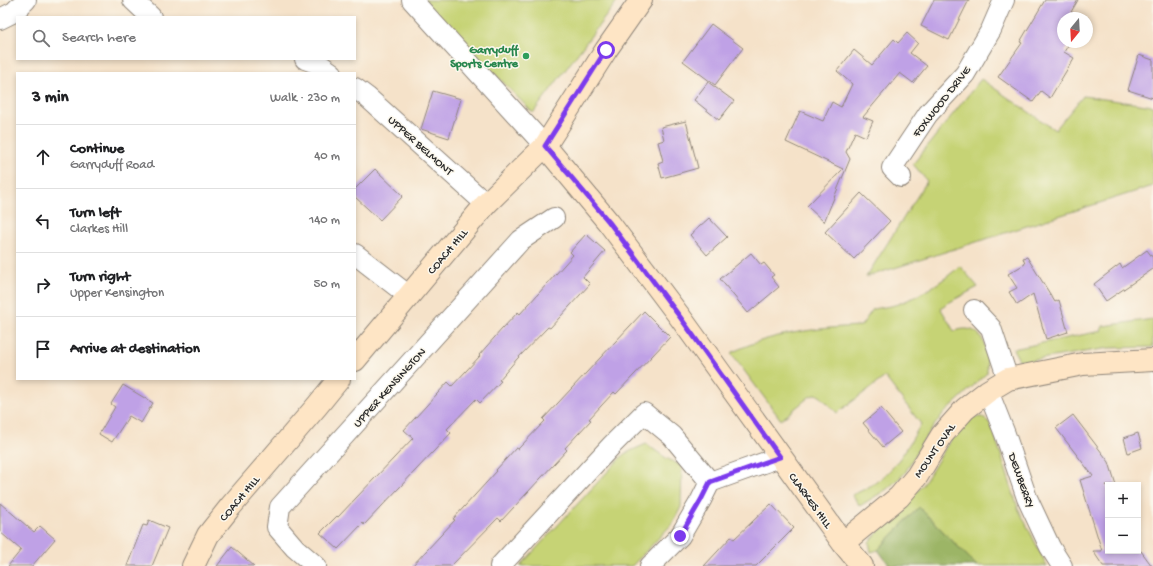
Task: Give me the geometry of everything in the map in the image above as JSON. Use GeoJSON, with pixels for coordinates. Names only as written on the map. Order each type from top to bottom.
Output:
{"type":"FeatureCollection","features":[{"type":"Feature","properties":{"kind":"street"},"geometry":{"type":"LineString","coordinates":[[0,20],[14,12],[26,0]]}},
{"type":"Feature","properties":{"kind":"street"},"geometry":{"type":"LineString","coordinates":[[133,0],[150,16]]}},
{"type":"Feature","properties":{"kind":"street"},"geometry":{"type":"LineString","coordinates":[[412,0],[545,146]]}},
{"type":"Feature","properties":{"kind":"street","name":"COACH HILL"},"geometry":{"type":"LineString","coordinates":[[356,359],[486,204],[545,146],[606,50],[641,0]]}},
{"type":"Feature","properties":{"kind":"street","name":"FOXWOOD DRIVE"},"geometry":{"type":"LineString","coordinates":[[901,177],[892,168],[928,114],[965,74],[991,30],[1004,0]]}},
{"type":"Feature","properties":{"kind":"street"},"geometry":{"type":"LineString","coordinates":[[308,60],[319,64],[331,72]]}},
{"type":"Feature","properties":{"kind":"street","name":"UPPER BELMONT"},"geometry":{"type":"LineString","coordinates":[[356,89],[486,204]]}},
{"type":"Feature","properties":{"kind":"street","name":"CLARKES HILL"},"geometry":{"type":"LineString","coordinates":[[545,146],[613,229],[680,317],[780,457],[843,543],[862,566]]}},
{"type":"Feature","properties":{"kind":"street","name":"UPPER KENSINGTON"},"geometry":{"type":"LineString","coordinates":[[316,566],[295,548],[277,527],[280,507],[521,240],[554,218]]}},
{"type":"Feature","properties":{"kind":"street"},"geometry":{"type":"LineString","coordinates":[[356,255],[409,296]]}},
{"type":"Feature","properties":{"kind":"street"},"geometry":{"type":"LineString","coordinates":[[974,310],[991,328],[1008,379]]}},
{"type":"Feature","properties":{"kind":"street","name":"MOUNT OVAL"},"geometry":{"type":"LineString","coordinates":[[843,543],[899,497],[917,476],[942,435],[965,409],[988,391],[1008,379],[1083,364],[1153,360]]}},
{"type":"Feature","properties":{"kind":"street","name":"COACH HILL"},"geometry":{"type":"LineString","coordinates":[[193,566],[208,535],[338,380]]}},
{"type":"Feature","properties":{"kind":"street","name":"DEWBERRY"},"geometry":{"type":"LineString","coordinates":[[988,391],[1005,434],[1027,498],[1050,547],[1062,566]]}},
{"type":"Feature","properties":{"kind":"street"},"geometry":{"type":"LineString","coordinates":[[500,566],[612,445],[644,413],[672,436],[710,482]]}},
{"type":"Feature","properties":{"kind":"street"},"geometry":{"type":"LineString","coordinates":[[650,566],[680,536],[710,482],[780,457]]}},
{"type":"Feature","properties":{"kind":"green space","name":"Garryduff Sports Centre"},"geometry":{"type":"Polygon","coordinates":[[[422,0],[618,0],[533,113],[422,0]]]}},
{"type":"Feature","properties":{"kind":"green space"},"geometry":{"type":"Polygon","coordinates":[[[981,79],[1055,130],[1083,96],[1153,106],[1153,186],[866,277],[927,181],[913,164],[981,79]]]}},
{"type":"Feature","properties":{"kind":"green space"},"geometry":{"type":"Polygon","coordinates":[[[960,266],[978,287],[948,303],[941,309],[954,331],[964,329],[972,330],[978,334],[985,347],[987,355],[987,373],[942,415],[921,444],[905,473],[887,489],[860,506],[852,495],[876,482],[894,466],[921,424],[885,377],[837,413],[816,394],[809,397],[781,420],[731,353],[746,346],[778,336],[811,330],[861,326],[873,309],[895,305],[923,293],[946,278],[960,266]]]}},
{"type":"Feature","properties":{"kind":"green space"},"geometry":{"type":"Polygon","coordinates":[[[1153,319],[1153,347],[1109,348],[1028,361],[1019,360],[1013,349],[1101,331],[1103,326],[1153,319]]]}},
{"type":"Feature","properties":{"kind":"green space"},"geometry":{"type":"Polygon","coordinates":[[[974,417],[982,417],[989,422],[994,433],[1018,508],[1047,566],[977,566],[919,507],[878,550],[871,552],[869,542],[923,485],[951,439],[964,423],[974,417]]]}},
{"type":"Feature","properties":{"kind":"green space"},"geometry":{"type":"Polygon","coordinates":[[[646,444],[666,458],[682,466],[681,507],[672,524],[632,566],[520,566],[624,454],[646,444]]]}},
{"type":"Feature","properties":{"kind":"green space"},"geometry":{"type":"Polygon","coordinates":[[[919,507],[977,566],[890,566],[878,550],[919,507]]]}},
{"type":"Feature","properties":{"kind":"building"},"geometry":{"type":"Polygon","coordinates":[[[934,0],[969,0],[949,40],[921,26],[934,0]]]}},
{"type":"Feature","properties":{"kind":"building"},"geometry":{"type":"Polygon","coordinates":[[[1045,0],[1078,0],[1071,12],[1057,12],[1057,48],[1066,48],[1064,52],[1074,58],[1050,98],[1041,91],[1033,102],[998,77],[1022,43],[1020,42],[1045,0]]]}},
{"type":"Feature","properties":{"kind":"building"},"geometry":{"type":"Polygon","coordinates":[[[711,24],[743,48],[715,85],[683,61],[711,24]]]}},
{"type":"Feature","properties":{"kind":"building"},"geometry":{"type":"Polygon","coordinates":[[[907,33],[918,43],[910,53],[927,66],[913,83],[900,73],[863,117],[873,121],[866,137],[855,132],[846,152],[850,159],[824,222],[807,206],[843,169],[786,142],[800,111],[823,121],[832,102],[841,107],[852,84],[837,71],[854,50],[872,65],[894,39],[898,43],[907,33]]]}},
{"type":"Feature","properties":{"kind":"building"},"geometry":{"type":"Polygon","coordinates":[[[1139,55],[1153,60],[1153,98],[1128,90],[1139,55]]]}},
{"type":"Feature","properties":{"kind":"building"},"geometry":{"type":"Polygon","coordinates":[[[708,82],[734,101],[719,120],[694,100],[708,82]]]}},
{"type":"Feature","properties":{"kind":"building"},"geometry":{"type":"Polygon","coordinates":[[[433,91],[461,99],[449,138],[421,129],[433,91]]]}},
{"type":"Feature","properties":{"kind":"building"},"geometry":{"type":"Polygon","coordinates":[[[686,121],[698,168],[662,178],[658,163],[663,161],[658,142],[664,140],[661,127],[686,121]]]}},
{"type":"Feature","properties":{"kind":"building"},"geometry":{"type":"Polygon","coordinates":[[[375,169],[403,196],[380,220],[356,198],[356,188],[375,169]]]}},
{"type":"Feature","properties":{"kind":"building"},"geometry":{"type":"Polygon","coordinates":[[[861,193],[890,221],[854,259],[825,232],[861,193]]]}},
{"type":"Feature","properties":{"kind":"building"},"geometry":{"type":"Polygon","coordinates":[[[709,218],[727,237],[707,255],[690,235],[709,218]]]}},
{"type":"Feature","properties":{"kind":"building"},"geometry":{"type":"Polygon","coordinates":[[[586,234],[605,251],[583,277],[590,284],[550,328],[548,327],[517,359],[499,380],[501,381],[480,403],[476,399],[447,429],[451,433],[364,525],[363,523],[338,549],[320,533],[337,516],[338,517],[413,438],[404,430],[448,382],[452,386],[518,312],[520,314],[573,255],[570,252],[586,234]]]}},
{"type":"Feature","properties":{"kind":"building"},"geometry":{"type":"Polygon","coordinates":[[[1147,250],[1153,258],[1153,269],[1106,301],[1094,284],[1120,264],[1122,268],[1147,250]]]}},
{"type":"Feature","properties":{"kind":"building"},"geometry":{"type":"Polygon","coordinates":[[[751,253],[761,265],[764,263],[774,275],[771,277],[779,287],[748,313],[720,279],[751,253]]]}},
{"type":"Feature","properties":{"kind":"building"},"geometry":{"type":"Polygon","coordinates":[[[1027,257],[1055,302],[1059,300],[1068,332],[1046,339],[1033,294],[1017,305],[1009,292],[1017,288],[1008,274],[1025,264],[1023,258],[1027,257]]]}},
{"type":"Feature","properties":{"kind":"building"},"geometry":{"type":"Polygon","coordinates":[[[644,311],[670,337],[616,394],[614,392],[589,419],[591,420],[565,448],[567,450],[501,521],[498,518],[451,566],[412,566],[455,520],[453,519],[516,448],[518,449],[545,421],[543,419],[644,311]]]}},
{"type":"Feature","properties":{"kind":"building"},"geometry":{"type":"Polygon","coordinates":[[[123,385],[153,403],[141,423],[129,416],[112,442],[99,434],[115,407],[111,404],[123,385]]]}},
{"type":"Feature","properties":{"kind":"building"},"geometry":{"type":"Polygon","coordinates":[[[881,408],[901,432],[883,447],[863,423],[881,408]]]}},
{"type":"Feature","properties":{"kind":"building"},"geometry":{"type":"Polygon","coordinates":[[[1073,415],[1109,462],[1115,482],[1105,482],[1105,554],[1141,554],[1141,551],[1152,566],[1103,566],[1093,551],[1102,551],[1080,480],[1093,476],[1056,428],[1073,415]]]}},
{"type":"Feature","properties":{"kind":"building"},"geometry":{"type":"Polygon","coordinates":[[[1138,433],[1142,448],[1128,453],[1124,438],[1138,433]]]}},
{"type":"Feature","properties":{"kind":"building"},"geometry":{"type":"Polygon","coordinates":[[[0,503],[34,532],[40,526],[55,539],[32,566],[8,566],[21,550],[0,532],[0,503]]]}},
{"type":"Feature","properties":{"kind":"building"},"geometry":{"type":"Polygon","coordinates":[[[771,504],[794,528],[756,566],[704,566],[731,537],[734,539],[771,504]]]}},
{"type":"Feature","properties":{"kind":"building"},"geometry":{"type":"Polygon","coordinates":[[[149,520],[168,528],[152,566],[127,566],[143,525],[147,526],[149,520]]]}},
{"type":"Feature","properties":{"kind":"building"},"geometry":{"type":"Polygon","coordinates":[[[232,547],[254,566],[217,566],[232,547]]]}},
{"type":"Feature","properties":{"kind":"place","name":"Garryduff Sports Centre"},"geometry":{"type":"Point","coordinates":[526,56]}},
{"type":"Feature","properties":{"kind":"route"},"geometry":{"type":"LineString","coordinates":[[606,50],[545,146],[609,222],[680,317],[780,457],[710,482],[680,536]]}}]}
